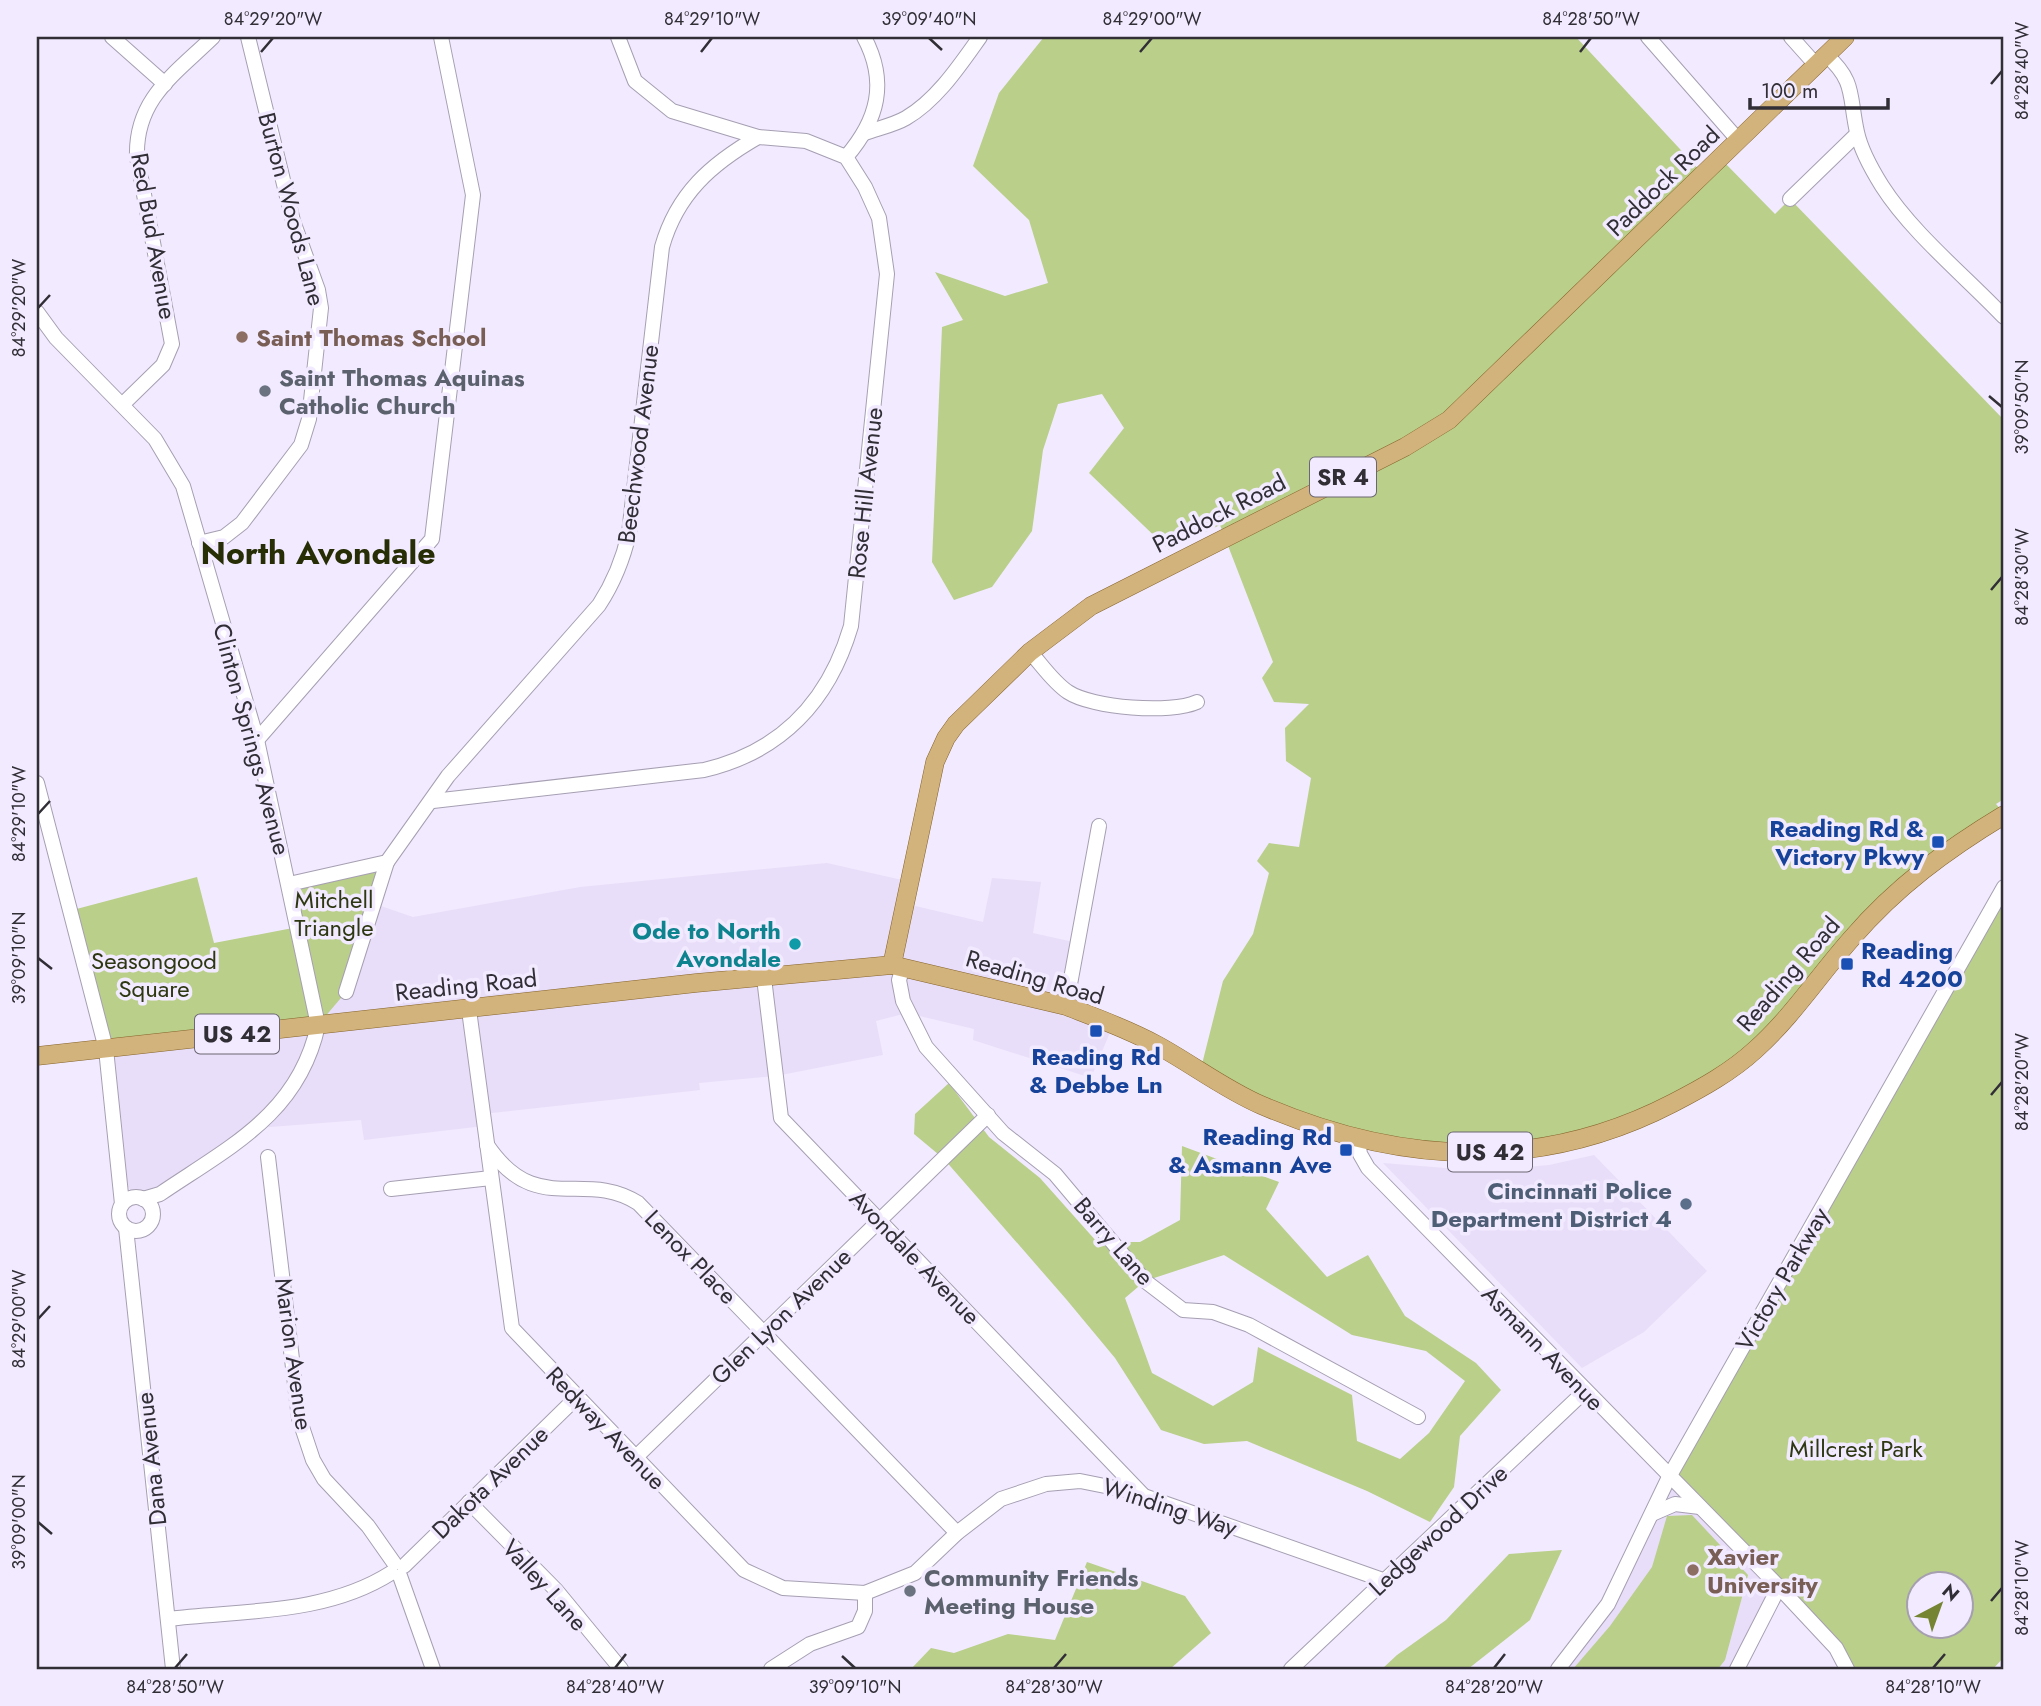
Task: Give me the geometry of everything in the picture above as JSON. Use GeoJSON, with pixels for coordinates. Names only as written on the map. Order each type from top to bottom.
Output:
{"type":"FeatureCollection","features":[{"type":"Feature","properties":{"kind":"main road","name":"Paddock Road"},"geometry":{"type":"LineString","coordinates":[[897,966],[939,751],[956,724],[1030,652],[1091,606],[1405,447],[1449,419],[1845,37]]}},
{"type":"Feature","properties":{"kind":"main road","name":"Reading Road"},"geometry":{"type":"LineString","coordinates":[[37,1056],[897,966],[1066,1006],[1156,1044],[1258,1104],[1358,1140],[1441,1152],[1503,1152],[1573,1142],[1650,1115],[1699,1090],[1753,1051],[1898,889],[1934,859],[2004,815]]}},
{"type":"Feature","properties":{"kind":"street"},"geometry":{"type":"LineString","coordinates":[[113,37],[164,84]]}},
{"type":"Feature","properties":{"kind":"street","name":"Red Bud Avenue"},"geometry":{"type":"LineString","coordinates":[[123,404],[163,365],[172,344],[137,149],[138,126],[143,113],[164,84],[213,37]]}},
{"type":"Feature","properties":{"kind":"street","name":"Burton Woods Lane"},"geometry":{"type":"LineString","coordinates":[[199,543],[224,537],[243,523],[301,445],[309,419],[321,309],[318,290],[293,221],[248,37]]}},
{"type":"Feature","properties":{"kind":"street"},"geometry":{"type":"LineString","coordinates":[[257,740],[432,539],[473,195],[441,37]]}},
{"type":"Feature","properties":{"kind":"street"},"geometry":{"type":"LineString","coordinates":[[618,37],[630,72],[652,97],[672,111],[758,137],[806,141],[846,157],[873,118],[877,91],[874,63],[864,37]]}},
{"type":"Feature","properties":{"kind":"street"},"geometry":{"type":"LineString","coordinates":[[865,133],[894,123],[918,110],[939,90],[980,37]]}},
{"type":"Feature","properties":{"kind":"street"},"geometry":{"type":"LineString","coordinates":[[1648,37],[1739,141]]}},
{"type":"Feature","properties":{"kind":"street"},"geometry":{"type":"LineString","coordinates":[[1791,37],[1845,74],[1850,84],[1857,134],[1870,165],[1899,208],[2004,317]]}},
{"type":"Feature","properties":{"kind":"street"},"geometry":{"type":"LineString","coordinates":[[1790,199],[1857,134]]}},
{"type":"Feature","properties":{"kind":"street","name":"Beechwood Avenue"},"geometry":{"type":"LineString","coordinates":[[346,992],[387,862],[433,801],[448,776],[599,605],[618,570],[629,533],[662,247],[667,230],[683,199],[699,178],[758,137]]}},
{"type":"Feature","properties":{"kind":"street","name":"Rose Hill Avenue"},"geometry":{"type":"LineString","coordinates":[[433,801],[725,765],[778,739],[810,709],[822,692],[843,651],[851,626],[887,274],[879,218],[865,187],[846,157]]}},
{"type":"Feature","properties":{"kind":"street","name":"Clinton Springs Avenue"},"geometry":{"type":"LineString","coordinates":[[37,312],[56,338],[155,439],[176,471],[257,740],[318,1025],[306,1066],[273,1113],[257,1128],[160,1194],[138,1202],[152,1220],[133,1229]]}},
{"type":"Feature","properties":{"kind":"street"},"geometry":{"type":"LineString","coordinates":[[1030,652],[1060,686],[1079,698],[1138,707],[1186,707],[1197,702]]}},
{"type":"Feature","properties":{"kind":"street"},"geometry":{"type":"LineString","coordinates":[[37,783],[106,1049],[121,1177],[138,1202]]}},
{"type":"Feature","properties":{"kind":"street"},"geometry":{"type":"LineString","coordinates":[[1066,1006],[1099,826]]}},
{"type":"Feature","properties":{"kind":"street"},"geometry":{"type":"LineString","coordinates":[[289,884],[387,862]]}},
{"type":"Feature","properties":{"kind":"street","name":"Victory Parkway"},"geometry":{"type":"LineString","coordinates":[[1558,1669],[1608,1604],[1670,1477],[2004,887]]}},
{"type":"Feature","properties":{"kind":"street","name":"Barry Lane"},"geometry":{"type":"LineString","coordinates":[[897,966],[903,1001],[917,1033],[937,1060],[1015,1144],[1055,1174],[1145,1281],[1183,1310],[1213,1312],[1249,1325],[1418,1417]]}},
{"type":"Feature","properties":{"kind":"street","name":"Avondale Avenue"},"geometry":{"type":"LineString","coordinates":[[764,978],[781,1118],[1146,1498]]}},
{"type":"Feature","properties":{"kind":"street"},"geometry":{"type":"LineString","coordinates":[[469,1010],[486,1144]]}},
{"type":"Feature","properties":{"kind":"street","name":"Glen Lyon Avenue"},"geometry":{"type":"LineString","coordinates":[[635,1458],[988,1115]]}},
{"type":"Feature","properties":{"kind":"street","name":"Asmann Avenue"},"geometry":{"type":"LineString","coordinates":[[1358,1140],[1360,1154],[1368,1168],[1779,1587],[1836,1648],[1847,1669]]}},
{"type":"Feature","properties":{"kind":"street","name":"Redway Avenue"},"geometry":{"type":"LineString","coordinates":[[486,1144],[512,1328],[734,1562],[759,1579],[799,1591],[865,1593]]}},
{"type":"Feature","properties":{"kind":"street","name":"Lenox Place"},"geometry":{"type":"LineString","coordinates":[[486,1144],[502,1164],[528,1182],[555,1190],[603,1189],[638,1203],[957,1533]]}},
{"type":"Feature","properties":{"kind":"street","name":"Marion Avenue"},"geometry":{"type":"LineString","coordinates":[[268,1157],[299,1419],[305,1440],[329,1486],[368,1526],[397,1570],[433,1669]]}},
{"type":"Feature","properties":{"kind":"street"},"geometry":{"type":"LineString","coordinates":[[391,1189],[491,1178]]}},
{"type":"Feature","properties":{"kind":"street","name":"Dana Avenue"},"geometry":{"type":"LineString","coordinates":[[138,1202],[119,1214],[133,1229],[129,1250],[173,1669]]}},
{"type":"Feature","properties":{"kind":"street","name":"Ledgewood Drive"},"geometry":{"type":"LineString","coordinates":[[1291,1669],[1585,1391]]}},
{"type":"Feature","properties":{"kind":"street","name":"Dakota Avenue"},"geometry":{"type":"LineString","coordinates":[[167,1619],[320,1602],[360,1590],[397,1570],[576,1398]]}},
{"type":"Feature","properties":{"kind":"street","name":"Winding Way"},"geometry":{"type":"LineString","coordinates":[[865,1593],[915,1573],[994,1503],[1046,1483],[1097,1483],[1383,1580]]}},
{"type":"Feature","properties":{"kind":"street","name":"Valley Lane"},"geometry":{"type":"LineString","coordinates":[[469,1502],[556,1590],[621,1669]]}},
{"type":"Feature","properties":{"kind":"street"},"geometry":{"type":"LineString","coordinates":[[1652,1514],[1675,1504],[1700,1507]]}},
{"type":"Feature","properties":{"kind":"street"},"geometry":{"type":"LineString","coordinates":[[1737,1669],[1779,1587]]}},
{"type":"Feature","properties":{"kind":"street"},"geometry":{"type":"LineString","coordinates":[[771,1669],[810,1644],[858,1627],[865,1611],[865,1593]]}},
{"type":"Feature","properties":{"kind":"shaded area"},"geometry":{"type":"Polygon","coordinates":[[[827,863],[911,882],[907,904],[983,922],[992,878],[1041,882],[1033,933],[1078,943],[1066,1006],[1113,1025],[1091,1078],[973,1040],[974,1029],[907,1013],[876,1021],[883,1055],[776,1076],[699,1083],[700,1090],[483,1114],[484,1126],[364,1140],[361,1120],[257,1128],[143,1199],[136,1197],[125,1183],[106,1049],[375,904],[413,917],[580,887],[827,863]]]}},
{"type":"Feature","properties":{"kind":"shaded area"},"geometry":{"type":"Polygon","coordinates":[[[1594,1155],[1707,1271],[1644,1332],[1582,1368],[1383,1163],[1483,1171],[1549,1165],[1594,1155]]]}},
{"type":"Feature","properties":{"kind":"shaded area","name":"Xavier University"},"geometry":{"type":"Polygon","coordinates":[[[1669,1477],[1779,1587],[1737,1669],[1558,1669],[1579,1645],[1669,1477]]]}},
{"type":"Feature","properties":{"kind":"green space"},"geometry":{"type":"Polygon","coordinates":[[[1044,37],[1576,37],[1704,175],[1721,159],[1775,214],[1790,199],[2004,420],[2004,799],[1996,804],[2004,813],[1934,859],[1729,1070],[1573,1142],[1387,1145],[1200,1072],[1223,981],[1253,934],[1269,873],[1257,861],[1269,843],[1299,847],[1311,778],[1286,761],[1285,728],[1309,704],[1274,702],[1262,678],[1273,662],[1220,525],[1169,550],[1089,473],[1124,428],[1102,394],[1058,404],[1043,450],[1032,531],[992,587],[954,600],[932,562],[942,327],[963,320],[935,272],[1005,296],[1048,283],[1029,220],[973,166],[999,93],[1044,37]]]}},
{"type":"Feature","properties":{"kind":"green space","name":"Seasongood Square"},"geometry":{"type":"Polygon","coordinates":[[[387,862],[346,992],[318,1025],[106,1049],[69,911],[197,877],[214,943],[298,927],[289,884],[387,862]]]}},
{"type":"Feature","properties":{"kind":"green space","name":"Millcrest Park"},"geometry":{"type":"Polygon","coordinates":[[[2004,887],[2004,1657],[1993,1669],[1847,1669],[1670,1477],[2004,887]]]}},
{"type":"Feature","properties":{"kind":"green space"},"geometry":{"type":"Polygon","coordinates":[[[949,1083],[989,1137],[1040,1178],[1097,1242],[1140,1242],[1180,1220],[1182,1146],[1279,1182],[1266,1209],[1327,1277],[1368,1255],[1405,1316],[1476,1363],[1501,1390],[1460,1436],[1454,1487],[1430,1522],[1367,1491],[1247,1441],[1204,1444],[1161,1430],[1115,1358],[1066,1299],[944,1159],[914,1134],[915,1114],[949,1083]],[[1224,1255],[1145,1281],[1125,1298],[1152,1373],[1213,1406],[1253,1382],[1258,1347],[1352,1395],[1357,1441],[1400,1459],[1429,1433],[1465,1381],[1426,1351],[1352,1335],[1224,1255]]]}},
{"type":"Feature","properties":{"kind":"green space","name":"Xavier University"},"geometry":{"type":"Polygon","coordinates":[[[1692,1515],[1748,1575],[1725,1660],[1718,1669],[1573,1669],[1610,1626],[1652,1567],[1667,1516],[1692,1515]]]}},
{"type":"Feature","properties":{"kind":"green space"},"geometry":{"type":"Polygon","coordinates":[[[1562,1550],[1530,1620],[1468,1669],[1382,1669],[1446,1620],[1509,1554],[1562,1550]]]}},
{"type":"Feature","properties":{"kind":"green space"},"geometry":{"type":"Polygon","coordinates":[[[1087,1562],[1185,1596],[1211,1633],[1170,1669],[911,1669],[931,1648],[954,1653],[1008,1634],[1055,1640],[1087,1562]]]}},
{"type":"Feature","properties":{"kind":"place","name":"Saint Thomas School"},"geometry":{"type":"Point","coordinates":[242,337]}},
{"type":"Feature","properties":{"kind":"place","name":"Saint Thomas Aquinas Catholic Church"},"geometry":{"type":"Point","coordinates":[265,391]}},
{"type":"Feature","properties":{"kind":"place","name":"Reading Rd & Victory Pkwy"},"geometry":{"type":"Point","coordinates":[1938,842]}},
{"type":"Feature","properties":{"kind":"place","name":"Ode to North Avondale"},"geometry":{"type":"Point","coordinates":[795,944]}},
{"type":"Feature","properties":{"kind":"place","name":"Reading Rd 4200"},"geometry":{"type":"Point","coordinates":[1847,964]}},
{"type":"Feature","properties":{"kind":"place","name":"Reading Rd & Debbe Ln"},"geometry":{"type":"Point","coordinates":[1096,1031]}},
{"type":"Feature","properties":{"kind":"place","name":"Reading Rd & Asmann Ave"},"geometry":{"type":"Point","coordinates":[1346,1150]}},
{"type":"Feature","properties":{"kind":"place","name":"Cincinnati Police Department District 4"},"geometry":{"type":"Point","coordinates":[1686,1204]}},
{"type":"Feature","properties":{"kind":"place","name":"Xavier University"},"geometry":{"type":"Point","coordinates":[1693,1570]}},
{"type":"Feature","properties":{"kind":"place","name":"Community Friends Meeting House"},"geometry":{"type":"Point","coordinates":[910,1591]}},
{"type":"Feature","properties":{"kind":"district","name":"North Avondale"},"geometry":{"type":"Point","coordinates":[318,553]}},
{"type":"Feature","properties":{"kind":"park label","name":"Mitchell Triangle"},"geometry":{"type":"Point","coordinates":[334,913]}}]}
